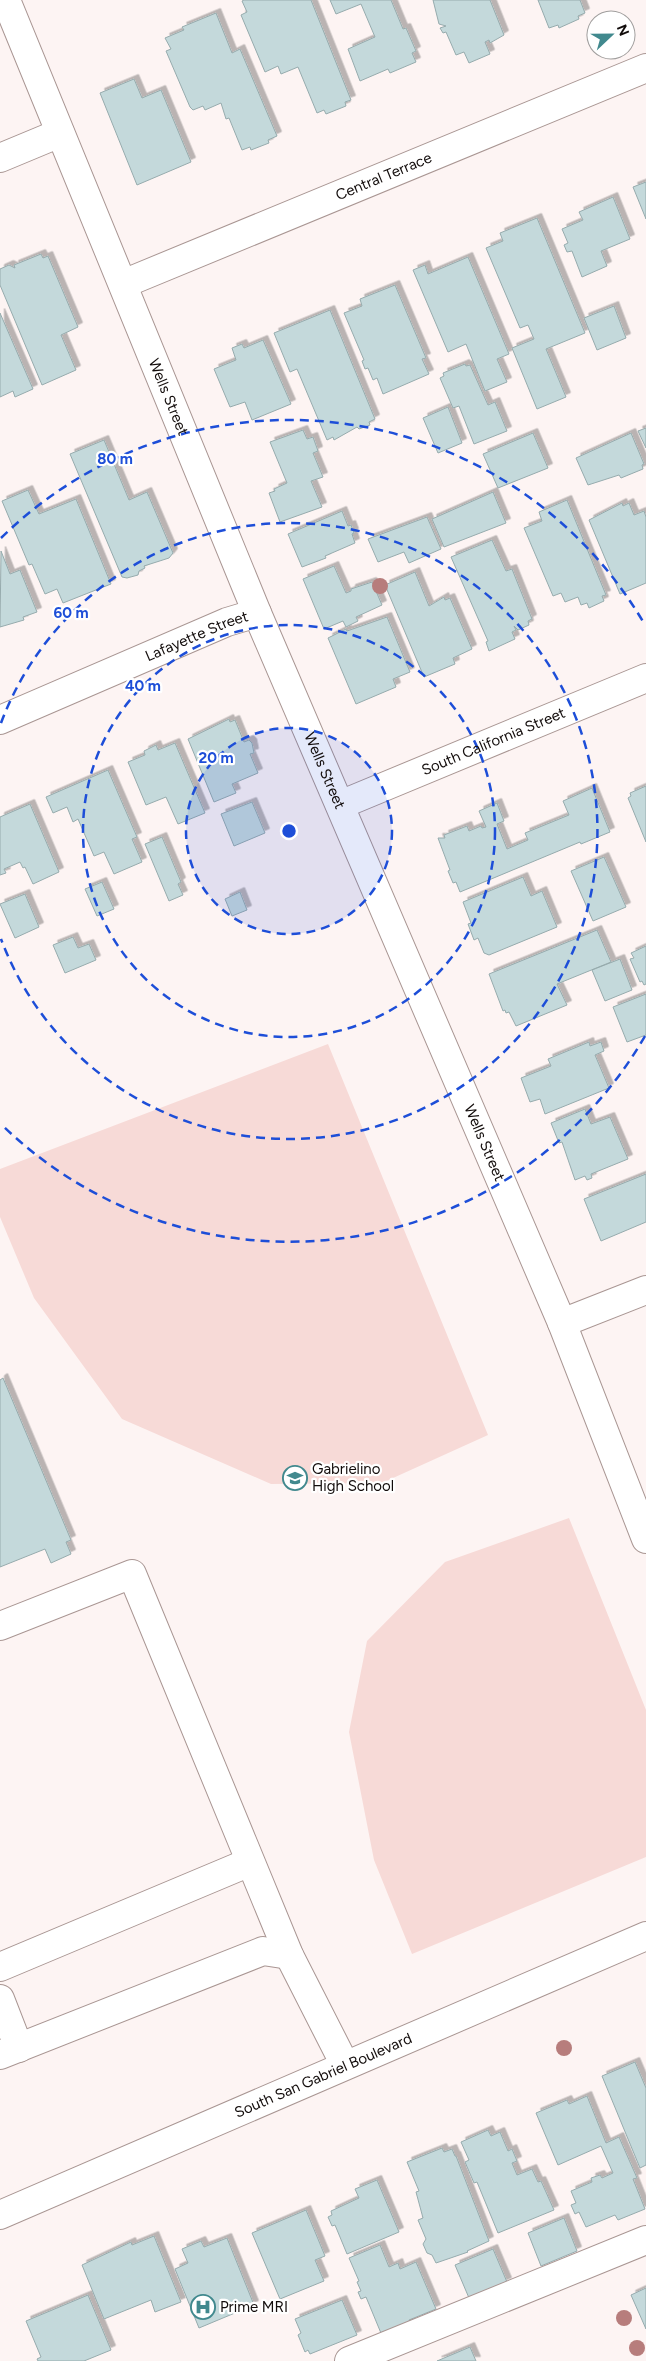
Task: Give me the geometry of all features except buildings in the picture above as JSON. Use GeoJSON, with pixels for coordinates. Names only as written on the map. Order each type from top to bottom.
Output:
{"type":"FeatureCollection","features":[{"type":"Feature","properties":{"kind":"street","name":"Wells Street"},"geometry":{"type":"LineString","coordinates":[[6,0],[257,613],[562,1323],[646,1539]]}},
{"type":"Feature","properties":{"kind":"street","name":"Central Terrace"},"geometry":{"type":"LineString","coordinates":[[123,284],[646,68]]}},
{"type":"Feature","properties":{"kind":"street"},"geometry":{"type":"LineString","coordinates":[[0,158],[60,132]]}},
{"type":"Feature","properties":{"kind":"street","name":"Lafayette Street"},"geometry":{"type":"LineString","coordinates":[[0,720],[227,622],[257,613]]}},
{"type":"Feature","properties":{"kind":"street","name":"South California Street"},"geometry":{"type":"LineString","coordinates":[[340,805],[646,678]]}},
{"type":"Feature","properties":{"kind":"street"},"geometry":{"type":"LineString","coordinates":[[562,1323],[646,1290]]}},
{"type":"Feature","properties":{"kind":"street"},"geometry":{"type":"LineString","coordinates":[[0,1626],[132,1574],[289,1955],[345,2064]]}},
{"type":"Feature","properties":{"kind":"street"},"geometry":{"type":"LineString","coordinates":[[0,1967],[250,1862]]}},
{"type":"Feature","properties":{"kind":"street","name":"South San Gabriel Boulevard"},"geometry":{"type":"LineString","coordinates":[[0,2215],[345,2064],[646,1936]]}},
{"type":"Feature","properties":{"kind":"street"},"geometry":{"type":"LineString","coordinates":[[0,1999],[10,2052],[263,1951],[289,1955]]}},
{"type":"Feature","properties":{"kind":"street"},"geometry":{"type":"LineString","coordinates":[[349,2361],[646,2240]]}},
{"type":"Feature","properties":{"kind":"shaded area"},"geometry":{"type":"Polygon","coordinates":[[[328,1044],[488,1435],[382,1483],[271,1484],[122,1419],[34,1298],[0,1217],[0,1169],[328,1044]]]}},
{"type":"Feature","properties":{"kind":"shaded area"},"geometry":{"type":"Polygon","coordinates":[[[569,1518],[646,1710],[646,1857],[412,1954],[374,1860],[349,1732],[367,1641],[445,1562],[569,1518]]]}},
{"type":"Feature","properties":{"kind":"place","name":"Gabrielino High School"},"geometry":{"type":"Point","coordinates":[295,1478]}},
{"type":"Feature","properties":{"kind":"place","name":"Prime MRI"},"geometry":{"type":"Point","coordinates":[203,2307]}}]}
